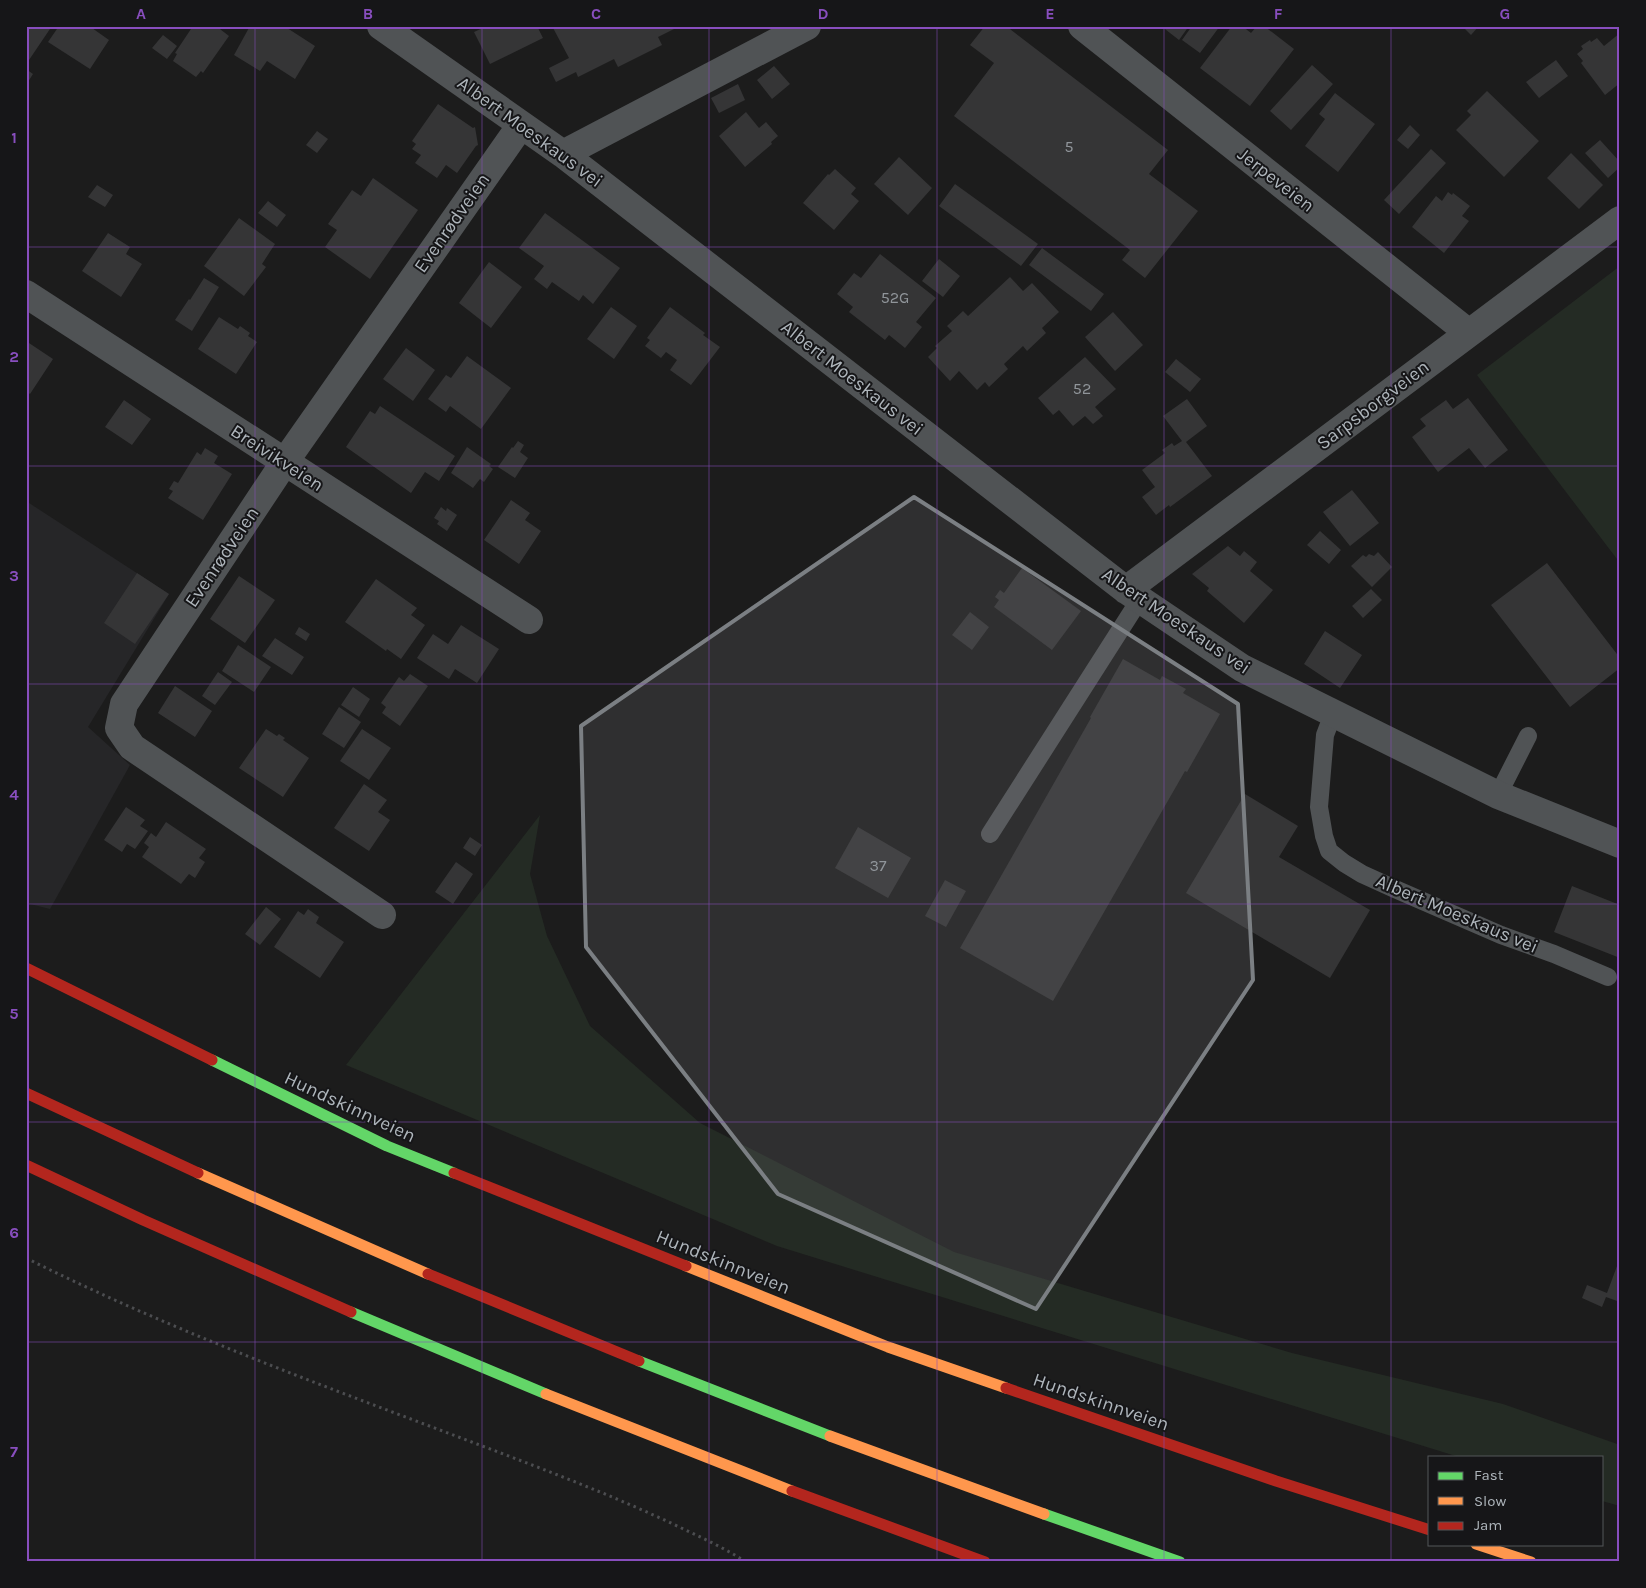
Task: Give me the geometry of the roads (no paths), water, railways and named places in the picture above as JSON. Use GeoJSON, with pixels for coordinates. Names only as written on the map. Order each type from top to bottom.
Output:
{"type":"FeatureCollection","features":[{"type":"Feature","properties":{"kind":"main road","name":"Hundskinnveien"},"geometry":{"type":"LineString","coordinates":[[26,968],[387,1146],[870,1340],[1276,1481],[1428,1529]]}},
{"type":"Feature","properties":{"kind":"main road"},"geometry":{"type":"LineString","coordinates":[[26,1093],[109,1133],[270,1205],[596,1345],[923,1471],[1180,1562]]}},
{"type":"Feature","properties":{"kind":"main road"},"geometry":{"type":"LineString","coordinates":[[26,1165],[237,1262],[397,1332],[735,1469],[984,1562]]}},
{"type":"Feature","properties":{"kind":"main road"},"geometry":{"type":"LineString","coordinates":[[1482,1546],[1531,1562]]}},
{"type":"Feature","properties":{"kind":"street","name":"Albert Moeskaus vei"},"geometry":{"type":"LineString","coordinates":[[381,26],[563,154],[1133,594],[1242,668],[1498,795],[1620,844]]}},
{"type":"Feature","properties":{"kind":"street"},"geometry":{"type":"LineString","coordinates":[[563,154],[807,26]]}},
{"type":"Feature","properties":{"kind":"street","name":"Jerpeveien"},"geometry":{"type":"LineString","coordinates":[[1082,26],[1469,333]]}},
{"type":"Feature","properties":{"kind":"street","name":"Evenrødveien"},"geometry":{"type":"LineString","coordinates":[[382,916],[132,748],[119,728],[124,704],[284,463],[521,125]]}},
{"type":"Feature","properties":{"kind":"street","name":"Sarpsborgveien"},"geometry":{"type":"LineString","coordinates":[[1133,594],[1469,333],[1620,220]]}},
{"type":"Feature","properties":{"kind":"street","name":"Breivikveien"},"geometry":{"type":"LineString","coordinates":[[26,294],[529,620]]}},
{"type":"Feature","properties":{"kind":"lane"},"geometry":{"type":"LineString","coordinates":[[990,834],[1133,594]]}},
{"type":"Feature","properties":{"kind":"lane","name":"Albert Moeskaus vei"},"geometry":{"type":"LineString","coordinates":[[1333,714],[1325,735],[1319,807],[1324,836],[1330,850],[1344,863],[1362,874],[1501,935],[1554,954],[1608,977]]}},
{"type":"Feature","properties":{"kind":"lane"},"geometry":{"type":"LineString","coordinates":[[1498,795],[1528,736]]}}]}
